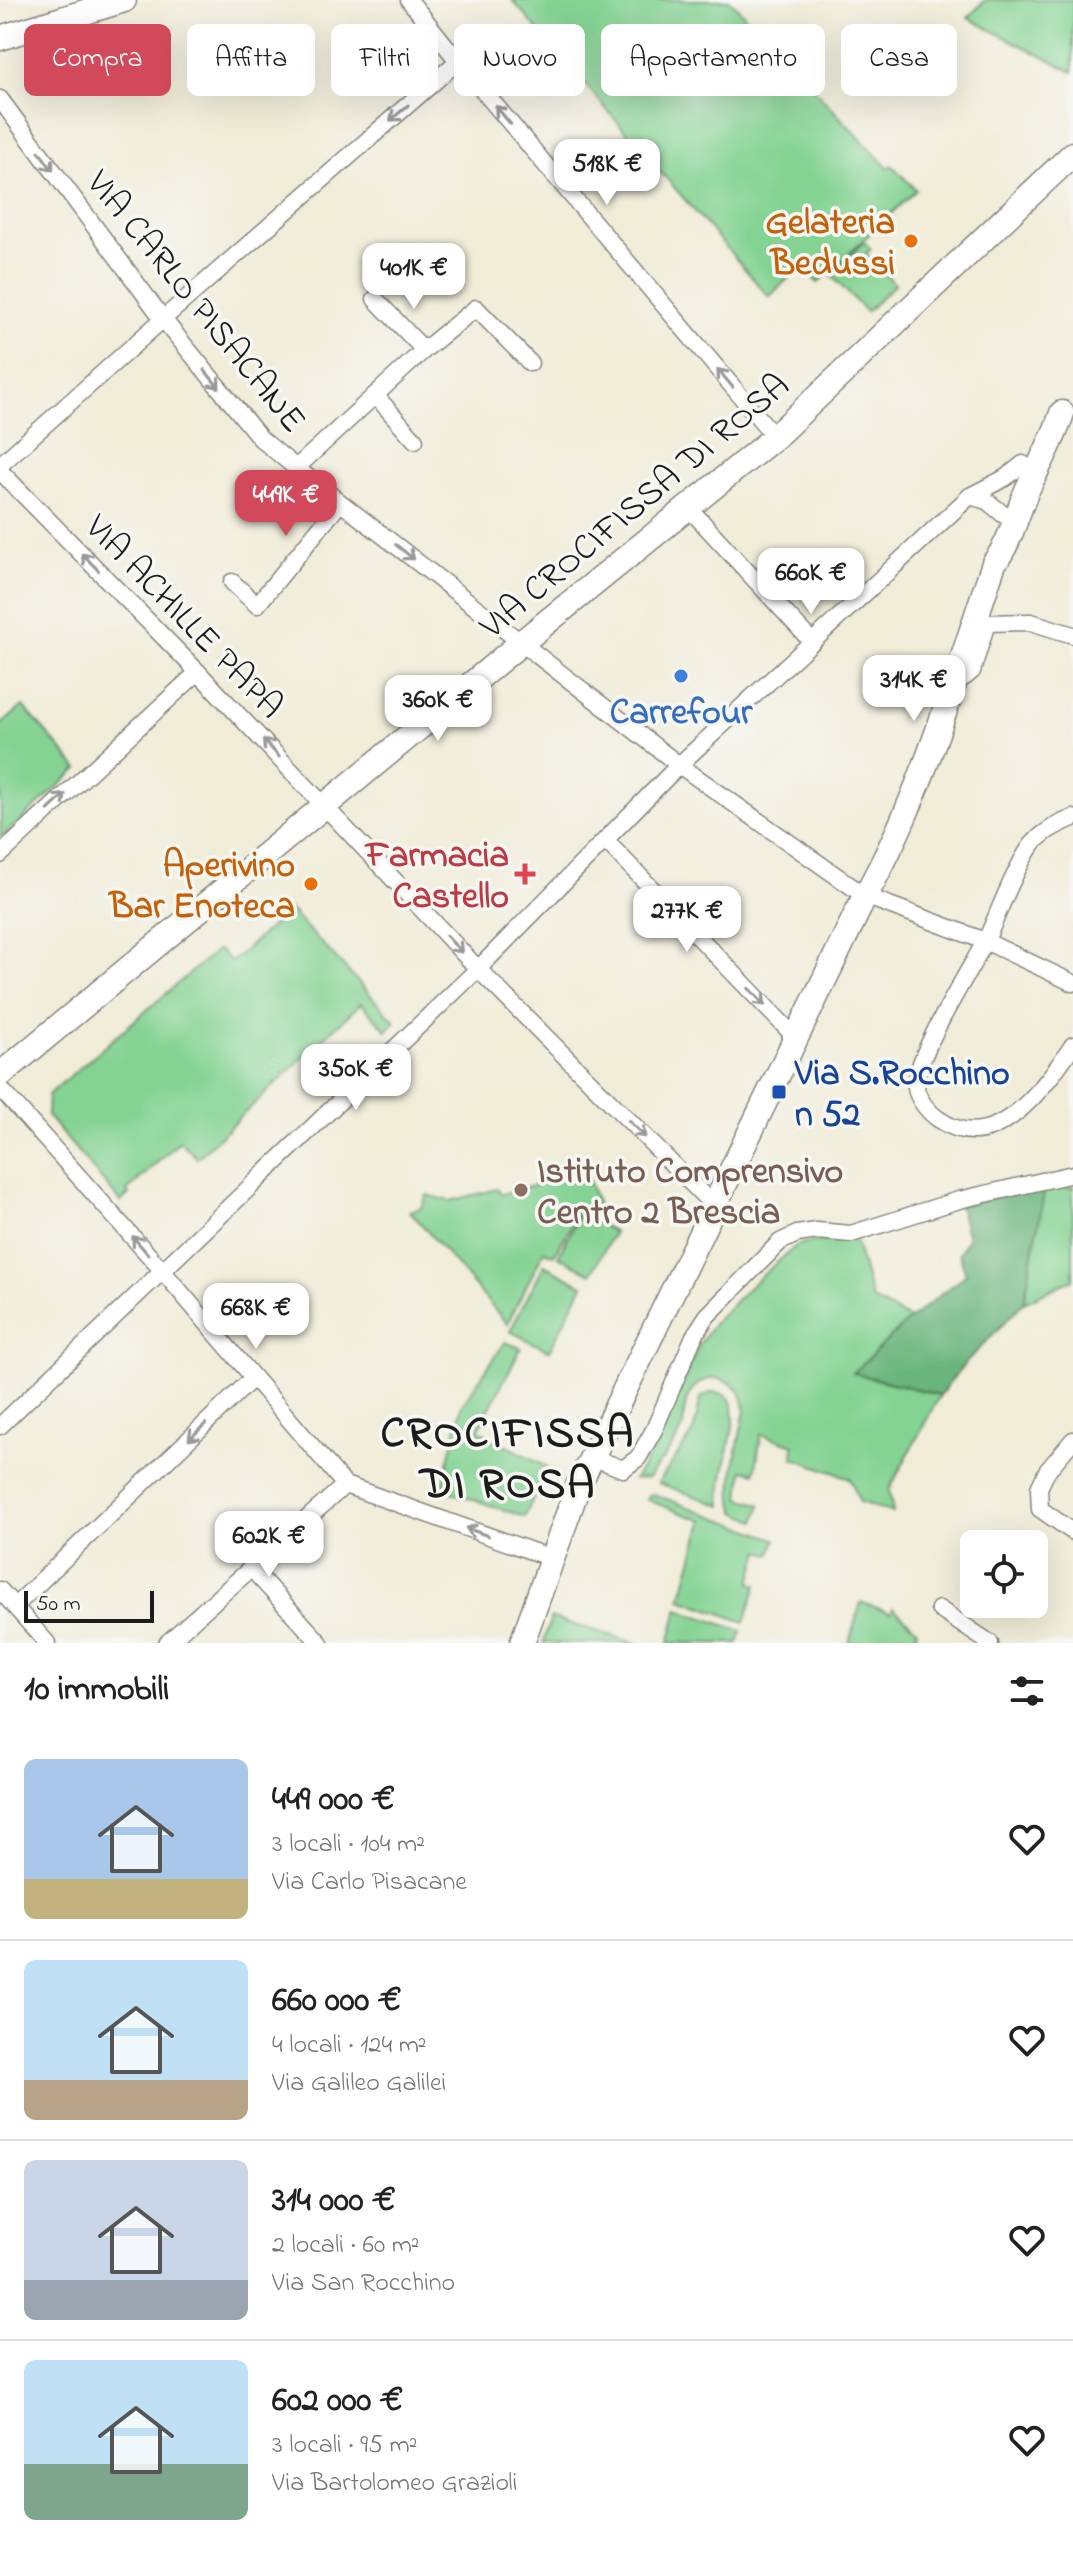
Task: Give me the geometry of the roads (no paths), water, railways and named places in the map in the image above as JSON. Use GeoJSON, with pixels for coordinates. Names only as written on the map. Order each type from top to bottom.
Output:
{"type":"FeatureCollection","features":[{"type":"Feature","properties":{"kind":"street"},"geometry":{"type":"LineString","coordinates":[[0,38],[124,0]]}},
{"type":"Feature","properties":{"kind":"street"},"geometry":{"type":"LineString","coordinates":[[409,0],[454,56]]}},
{"type":"Feature","properties":{"kind":"street"},"geometry":{"type":"LineString","coordinates":[[0,465],[454,64]]}},
{"type":"Feature","properties":{"kind":"street"},"geometry":{"type":"LineString","coordinates":[[488,96],[775,437]]}},
{"type":"Feature","properties":{"kind":"street","name":"VIA CARLO PISACANE"},"geometry":{"type":"LineString","coordinates":[[0,99],[163,319],[260,438],[296,468],[679,765],[865,896],[985,941],[1073,983]]}},
{"type":"Feature","properties":{"kind":"street","name":"VIA CROCIFISSA DI ROSA"},"geometry":{"type":"LineString","coordinates":[[0,1075],[775,437],[1073,154]]}},
{"type":"Feature","properties":{"kind":"street"},"geometry":{"type":"LineString","coordinates":[[375,299],[424,350]]}},
{"type":"Feature","properties":{"kind":"street"},"geometry":{"type":"LineString","coordinates":[[296,468],[424,350],[476,308],[530,363]]}},
{"type":"Feature","properties":{"kind":"street"},"geometry":{"type":"LineString","coordinates":[[375,395],[415,440]]}},
{"type":"Feature","properties":{"kind":"street"},"geometry":{"type":"LineString","coordinates":[[994,563],[993,549],[1023,464],[1051,419],[1068,407]]}},
{"type":"Feature","properties":{"kind":"street"},"geometry":{"type":"LineString","coordinates":[[522,1643],[566,1515],[592,1457],[865,896],[887,858],[921,779],[994,563],[1002,553],[1027,491],[1068,407]]}},
{"type":"Feature","properties":{"kind":"street"},"geometry":{"type":"LineString","coordinates":[[0,1426],[478,969],[679,765],[970,496],[1005,478],[1023,464]]}},
{"type":"Feature","properties":{"kind":"street","name":"VIA ACHILLE PAPA"},"geometry":{"type":"LineString","coordinates":[[0,471],[198,672],[478,969],[714,1206]]}},
{"type":"Feature","properties":{"kind":"street"},"geometry":{"type":"LineString","coordinates":[[970,496],[987,501],[1004,515]]}},
{"type":"Feature","properties":{"kind":"street"},"geometry":{"type":"LineString","coordinates":[[232,582],[257,605],[340,503]]}},
{"type":"Feature","properties":{"kind":"street"},"geometry":{"type":"LineString","coordinates":[[688,507],[812,642]]}},
{"type":"Feature","properties":{"kind":"street"},"geometry":{"type":"LineString","coordinates":[[956,675],[965,677],[972,671],[987,623],[1031,622],[1073,635]]}},
{"type":"Feature","properties":{"kind":"street"},"geometry":{"type":"LineString","coordinates":[[0,855],[198,672]]}},
{"type":"Feature","properties":{"kind":"street"},"geometry":{"type":"LineString","coordinates":[[1073,818],[1050,828],[1030,848],[985,941],[925,1051],[916,1088],[930,1113],[949,1127],[971,1131],[995,1126],[1017,1113],[1041,1090],[1073,1045]]}},
{"type":"Feature","properties":{"kind":"street"},"geometry":{"type":"LineString","coordinates":[[606,841],[797,1039]]}},
{"type":"Feature","properties":{"kind":"street"},"geometry":{"type":"LineString","coordinates":[[0,1088],[161,1269],[345,1485],[551,1558]]}},
{"type":"Feature","properties":{"kind":"street"},"geometry":{"type":"LineString","coordinates":[[592,1457],[623,1469],[638,1458],[654,1430],[694,1336],[707,1316],[780,1242],[797,1234],[817,1231],[851,1234],[959,1200],[1073,1174]]}},
{"type":"Feature","properties":{"kind":"street"},"geometry":{"type":"LineString","coordinates":[[15,1606],[253,1378]]}},
{"type":"Feature","properties":{"kind":"street"},"geometry":{"type":"LineString","coordinates":[[1073,1440],[1047,1471],[1039,1488],[1040,1509],[1073,1532]]}},
{"type":"Feature","properties":{"kind":"street"},"geometry":{"type":"LineString","coordinates":[[167,1643],[345,1485]]}},
{"type":"Feature","properties":{"kind":"street"},"geometry":{"type":"LineString","coordinates":[[251,1568],[320,1643]]}},
{"type":"Feature","properties":{"kind":"street"},"geometry":{"type":"LineString","coordinates":[[0,1590],[47,1643]]}},
{"type":"Feature","properties":{"kind":"street"},"geometry":{"type":"LineString","coordinates":[[939,1609],[990,1643]]}},
{"type":"Feature","properties":{"kind":"place","name":"Gelateria Bedussi"},"geometry":{"type":"Point","coordinates":[911,241]}},
{"type":"Feature","properties":{"kind":"place","name":"Carrefour"},"geometry":{"type":"Point","coordinates":[681,676]}},
{"type":"Feature","properties":{"kind":"place","name":"Farmacia Castello"},"geometry":{"type":"Point","coordinates":[525,874]}},
{"type":"Feature","properties":{"kind":"place","name":"Aperivino Bar Enoteca"},"geometry":{"type":"Point","coordinates":[311,884]}},
{"type":"Feature","properties":{"kind":"place","name":"Via S.Rocchino n 52"},"geometry":{"type":"Point","coordinates":[779,1092]}},
{"type":"Feature","properties":{"kind":"place","name":"Istituto Comprensivo Centro 2 Brescia"},"geometry":{"type":"Point","coordinates":[521,1190]}},
{"type":"Feature","properties":{"kind":"district","name":"CROCIFISSA DI ROSA"},"geometry":{"type":"Point","coordinates":[508,1456]}}]}
